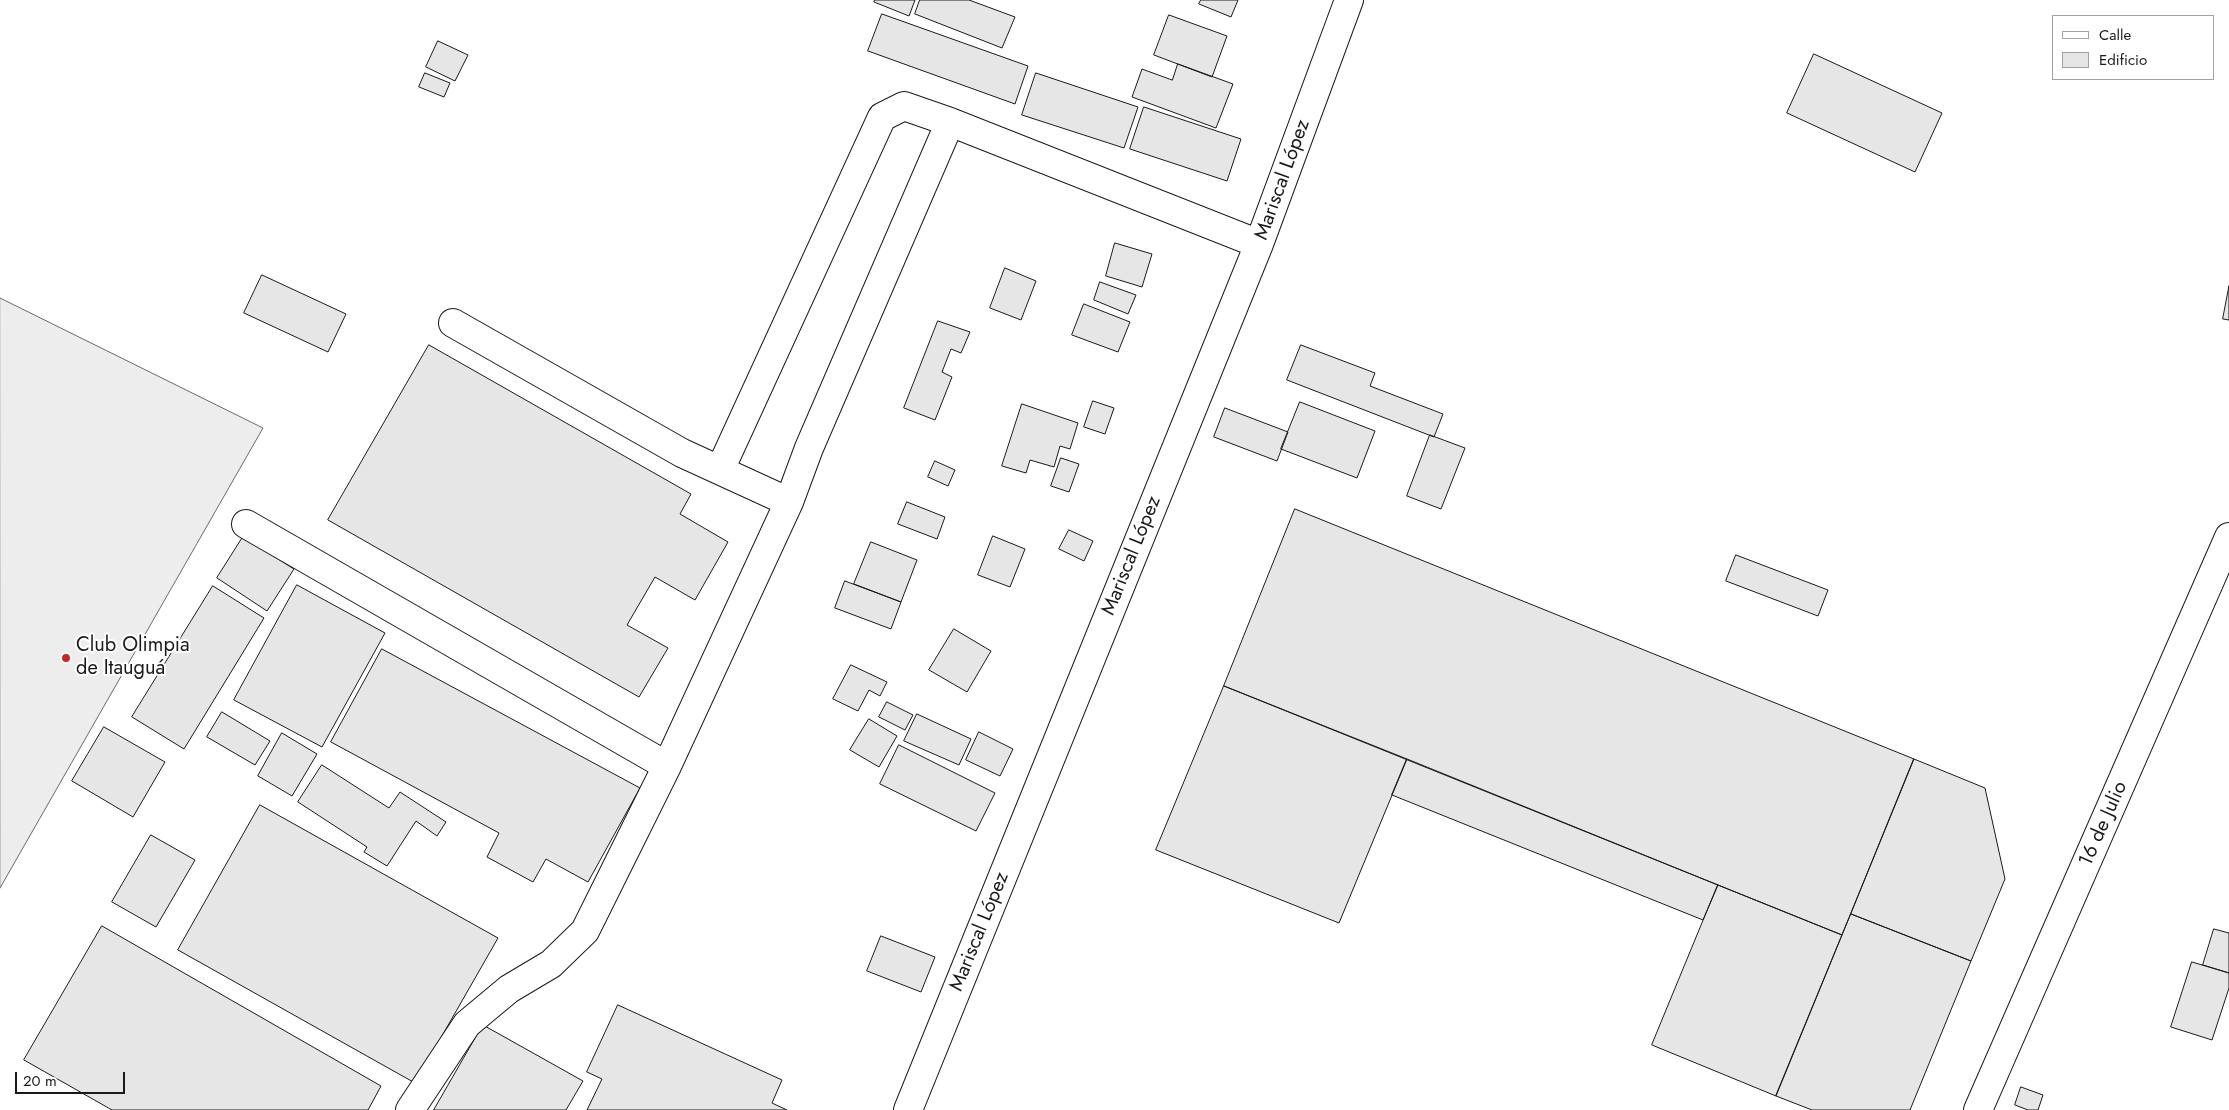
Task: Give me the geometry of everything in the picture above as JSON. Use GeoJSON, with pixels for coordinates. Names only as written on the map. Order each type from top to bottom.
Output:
{"type":"FeatureCollection","features":[{"type":"Feature","properties":{"kind":"street","name":"Mariscal López"},"geometry":{"type":"LineString","coordinates":[[908,1110],[1259,244],[1349,0]]}},
{"type":"Feature","properties":{"kind":"street"},"geometry":{"type":"LineString","coordinates":[[720,470],[882,117],[904,106],[950,122],[1259,244]]}},
{"type":"Feature","properties":{"kind":"street"},"geometry":{"type":"LineString","coordinates":[[410,1110],[467,1024],[508,989],[551,964],[585,931],[667,766],[789,502],[810,448],[950,122]]}},
{"type":"Feature","properties":{"kind":"street"},"geometry":{"type":"LineString","coordinates":[[453,323],[682,453],[789,502]]}},
{"type":"Feature","properties":{"kind":"street"},"geometry":{"type":"LineString","coordinates":[[246,524],[667,766]]}},
{"type":"Feature","properties":{"kind":"street","name":"16 de Julio"},"geometry":{"type":"LineString","coordinates":[[1978,1110],[2229,537]]}},
{"type":"Feature","properties":{"kind":"shaded area","name":"Club Olimpia de Itauguá"},"geometry":{"type":"Polygon","coordinates":[[[0,298],[263,428],[0,888],[0,298]]]}},
{"type":"Feature","properties":{"kind":"building"},"geometry":{"type":"Polygon","coordinates":[[[875,0],[915,0],[909,16],[874,2],[875,0]]]}},
{"type":"Feature","properties":{"kind":"building"},"geometry":{"type":"Polygon","coordinates":[[[920,0],[969,0],[1015,17],[1002,48],[915,14],[920,0]]]}},
{"type":"Feature","properties":{"kind":"building"},"geometry":{"type":"Polygon","coordinates":[[[1201,0],[1238,0],[1231,17],[1199,4],[1201,0]]]}},
{"type":"Feature","properties":{"kind":"building"},"geometry":{"type":"Polygon","coordinates":[[[882,14],[1028,66],[1015,104],[868,51],[882,14]]]}},
{"type":"Feature","properties":{"kind":"building"},"geometry":{"type":"Polygon","coordinates":[[[1169,15],[1227,36],[1212,77],[1154,55],[1169,15]]]}},
{"type":"Feature","properties":{"kind":"building"},"geometry":{"type":"Polygon","coordinates":[[[438,41],[468,55],[455,81],[426,67],[438,41]]]}},
{"type":"Feature","properties":{"kind":"building"},"geometry":{"type":"Polygon","coordinates":[[[1814,54],[1942,113],[1915,172],[1787,113],[1814,54]]]}},
{"type":"Feature","properties":{"kind":"building"},"geometry":{"type":"Polygon","coordinates":[[[1178,64],[1233,84],[1216,128],[1132,97],[1142,69],[1172,80],[1178,64]]]}},
{"type":"Feature","properties":{"kind":"building"},"geometry":{"type":"Polygon","coordinates":[[[425,73],[450,83],[444,97],[419,87],[425,73]]]}},
{"type":"Feature","properties":{"kind":"building"},"geometry":{"type":"Polygon","coordinates":[[[1036,73],[1138,107],[1124,148],[1022,115],[1036,73]]]}},
{"type":"Feature","properties":{"kind":"building"},"geometry":{"type":"Polygon","coordinates":[[[1144,107],[1241,139],[1227,181],[1130,149],[1144,107]]]}},
{"type":"Feature","properties":{"kind":"building"},"geometry":{"type":"Polygon","coordinates":[[[1115,243],[1152,254],[1142,287],[1106,276],[1115,243]]]}},
{"type":"Feature","properties":{"kind":"building"},"geometry":{"type":"Polygon","coordinates":[[[1005,268],[1036,281],[1021,320],[990,308],[1005,268]]]}},
{"type":"Feature","properties":{"kind":"building"},"geometry":{"type":"Polygon","coordinates":[[[262,275],[346,314],[328,352],[244,313],[262,275]]]}},
{"type":"Feature","properties":{"kind":"building"},"geometry":{"type":"Polygon","coordinates":[[[1100,282],[1136,295],[1128,314],[1094,300],[1100,282]]]}},
{"type":"Feature","properties":{"kind":"building"},"geometry":{"type":"Polygon","coordinates":[[[2229,286],[2229,320],[2223,319],[2229,286]]]}},
{"type":"Feature","properties":{"kind":"building"},"geometry":{"type":"Polygon","coordinates":[[[1084,304],[1130,322],[1118,352],[1072,335],[1084,304]]]}},
{"type":"Feature","properties":{"kind":"building"},"geometry":{"type":"Polygon","coordinates":[[[938,321],[970,332],[961,353],[951,349],[942,372],[952,377],[935,420],[904,408],[938,321]]]}},
{"type":"Feature","properties":{"kind":"building"},"geometry":{"type":"Polygon","coordinates":[[[429,345],[691,494],[680,514],[728,542],[695,600],[655,577],[627,625],[668,648],[639,697],[328,520],[429,345]]]}},
{"type":"Feature","properties":{"kind":"building"},"geometry":{"type":"Polygon","coordinates":[[[1301,345],[1375,373],[1370,386],[1443,414],[1434,437],[1287,380],[1301,345]]]}},
{"type":"Feature","properties":{"kind":"building"},"geometry":{"type":"Polygon","coordinates":[[[1093,401],[1114,408],[1105,434],[1084,427],[1093,401]]]}},
{"type":"Feature","properties":{"kind":"building"},"geometry":{"type":"Polygon","coordinates":[[[1300,402],[1375,431],[1357,478],[1281,449],[1300,402]]]}},
{"type":"Feature","properties":{"kind":"building"},"geometry":{"type":"Polygon","coordinates":[[[1022,404],[1078,423],[1070,449],[1060,446],[1054,467],[1030,460],[1026,473],[1002,466],[1022,404]]]}},
{"type":"Feature","properties":{"kind":"building"},"geometry":{"type":"Polygon","coordinates":[[[1225,408],[1288,432],[1277,461],[1214,437],[1225,408]]]}},
{"type":"Feature","properties":{"kind":"building"},"geometry":{"type":"Polygon","coordinates":[[[1430,435],[1465,448],[1441,509],[1407,496],[1430,435]]]}},
{"type":"Feature","properties":{"kind":"building"},"geometry":{"type":"Polygon","coordinates":[[[1061,458],[1079,464],[1069,492],[1051,486],[1061,458]]]}},
{"type":"Feature","properties":{"kind":"building"},"geometry":{"type":"Polygon","coordinates":[[[935,461],[955,470],[948,486],[928,477],[935,461]]]}},
{"type":"Feature","properties":{"kind":"building"},"geometry":{"type":"Polygon","coordinates":[[[907,502],[945,517],[937,539],[898,524],[907,502]]]}},
{"type":"Feature","properties":{"kind":"building"},"geometry":{"type":"Polygon","coordinates":[[[1295,509],[1914,759],[1842,935],[1224,686],[1295,509]]]}},
{"type":"Feature","properties":{"kind":"building"},"geometry":{"type":"Polygon","coordinates":[[[1069,530],[1093,541],[1084,561],[1059,549],[1069,530]]]}},
{"type":"Feature","properties":{"kind":"building"},"geometry":{"type":"Polygon","coordinates":[[[993,536],[1025,549],[1010,587],[978,575],[993,536]]]}},
{"type":"Feature","properties":{"kind":"building"},"geometry":{"type":"Polygon","coordinates":[[[243,537],[294,569],[267,611],[217,578],[243,537]]]}},
{"type":"Feature","properties":{"kind":"building"},"geometry":{"type":"Polygon","coordinates":[[[871,542],[917,560],[901,602],[854,584],[871,542]]]}},
{"type":"Feature","properties":{"kind":"building"},"geometry":{"type":"Polygon","coordinates":[[[1736,555],[1828,590],[1818,616],[1726,581],[1736,555]]]}},
{"type":"Feature","properties":{"kind":"building"},"geometry":{"type":"Polygon","coordinates":[[[845,581],[901,602],[891,629],[835,608],[845,581]]]}},
{"type":"Feature","properties":{"kind":"building"},"geometry":{"type":"Polygon","coordinates":[[[297,585],[385,633],[322,747],[234,700],[297,585]]]}},
{"type":"Feature","properties":{"kind":"building"},"geometry":{"type":"Polygon","coordinates":[[[213,586],[264,618],[184,749],[132,717],[213,586]]]}},
{"type":"Feature","properties":{"kind":"building"},"geometry":{"type":"Polygon","coordinates":[[[954,629],[991,651],[967,692],[929,670],[954,629]]]}},
{"type":"Feature","properties":{"kind":"building"},"geometry":{"type":"Polygon","coordinates":[[[382,649],[640,788],[588,882],[546,859],[533,882],[487,857],[499,833],[331,742],[382,649]]]}},
{"type":"Feature","properties":{"kind":"building"},"geometry":{"type":"Polygon","coordinates":[[[851,665],[887,682],[880,696],[869,690],[858,711],[833,699],[851,665]]]}},
{"type":"Feature","properties":{"kind":"building"},"geometry":{"type":"Polygon","coordinates":[[[1224,686],[1407,759],[1339,923],[1156,850],[1224,686]]]}},
{"type":"Feature","properties":{"kind":"building"},"geometry":{"type":"Polygon","coordinates":[[[887,702],[913,715],[905,730],[879,717],[887,702]]]}},
{"type":"Feature","properties":{"kind":"building"},"geometry":{"type":"Polygon","coordinates":[[[222,712],[270,741],[255,765],[207,737],[222,712]]]}},
{"type":"Feature","properties":{"kind":"building"},"geometry":{"type":"Polygon","coordinates":[[[917,714],[971,739],[959,765],[904,741],[917,714]]]}},
{"type":"Feature","properties":{"kind":"building"},"geometry":{"type":"Polygon","coordinates":[[[869,719],[897,736],[879,767],[850,750],[869,719]]]}},
{"type":"Feature","properties":{"kind":"building"},"geometry":{"type":"Polygon","coordinates":[[[104,727],[165,762],[133,817],[72,781],[104,727]]]}},
{"type":"Feature","properties":{"kind":"building"},"geometry":{"type":"Polygon","coordinates":[[[979,732],[1013,749],[1000,776],[966,760],[979,732]]]}},
{"type":"Feature","properties":{"kind":"building"},"geometry":{"type":"Polygon","coordinates":[[[282,733],[317,754],[292,796],[258,776],[282,733]]]}},
{"type":"Feature","properties":{"kind":"building"},"geometry":{"type":"Polygon","coordinates":[[[899,745],[995,793],[976,831],[880,784],[899,745]]]}},
{"type":"Feature","properties":{"kind":"building"},"geometry":{"type":"Polygon","coordinates":[[[1407,759],[1718,885],[1703,920],[1392,795],[1407,759]]]}},
{"type":"Feature","properties":{"kind":"building"},"geometry":{"type":"Polygon","coordinates":[[[1914,759],[1985,788],[2005,879],[1971,961],[1851,914],[1914,759]]]}},
{"type":"Feature","properties":{"kind":"building"},"geometry":{"type":"Polygon","coordinates":[[[322,765],[389,808],[400,792],[446,822],[437,836],[416,821],[387,866],[364,852],[367,847],[298,802],[322,765]]]}},
{"type":"Feature","properties":{"kind":"building"},"geometry":{"type":"Polygon","coordinates":[[[260,805],[498,938],[415,1083],[178,950],[260,805]]]}},
{"type":"Feature","properties":{"kind":"building"},"geometry":{"type":"Polygon","coordinates":[[[151,835],[195,860],[156,927],[112,902],[151,835]]]}},
{"type":"Feature","properties":{"kind":"building"},"geometry":{"type":"Polygon","coordinates":[[[1718,885],[1842,935],[1776,1096],[1652,1045],[1718,885]]]}},
{"type":"Feature","properties":{"kind":"building"},"geometry":{"type":"Polygon","coordinates":[[[1851,914],[1971,961],[1910,1110],[1812,1110],[1776,1096],[1851,914]]]}},
{"type":"Feature","properties":{"kind":"building"},"geometry":{"type":"Polygon","coordinates":[[[102,926],[381,1086],[368,1110],[112,1110],[24,1060],[102,926]]]}},
{"type":"Feature","properties":{"kind":"building"},"geometry":{"type":"Polygon","coordinates":[[[2214,929],[2229,933],[2229,973],[2203,965],[2214,929]]]}},
{"type":"Feature","properties":{"kind":"building"},"geometry":{"type":"Polygon","coordinates":[[[881,936],[935,957],[921,992],[867,971],[881,936]]]}},
{"type":"Feature","properties":{"kind":"building"},"geometry":{"type":"Polygon","coordinates":[[[2192,962],[2229,973],[2229,988],[2212,1040],[2171,1027],[2192,962]]]}},
{"type":"Feature","properties":{"kind":"building"},"geometry":{"type":"Polygon","coordinates":[[[618,1005],[782,1080],[772,1103],[787,1110],[587,1110],[602,1079],[587,1072],[618,1005]]]}},
{"type":"Feature","properties":{"kind":"building"},"geometry":{"type":"Polygon","coordinates":[[[483,1025],[583,1081],[566,1110],[434,1110],[483,1025]]]}},
{"type":"Feature","properties":{"kind":"building"},"geometry":{"type":"Polygon","coordinates":[[[2021,1087],[2043,1095],[2038,1110],[2028,1110],[2015,1105],[2021,1087]]]}},
{"type":"Feature","properties":{"kind":"place","name":"Club Olimpia de Itauguá"},"geometry":{"type":"Point","coordinates":[66,658]}}]}
